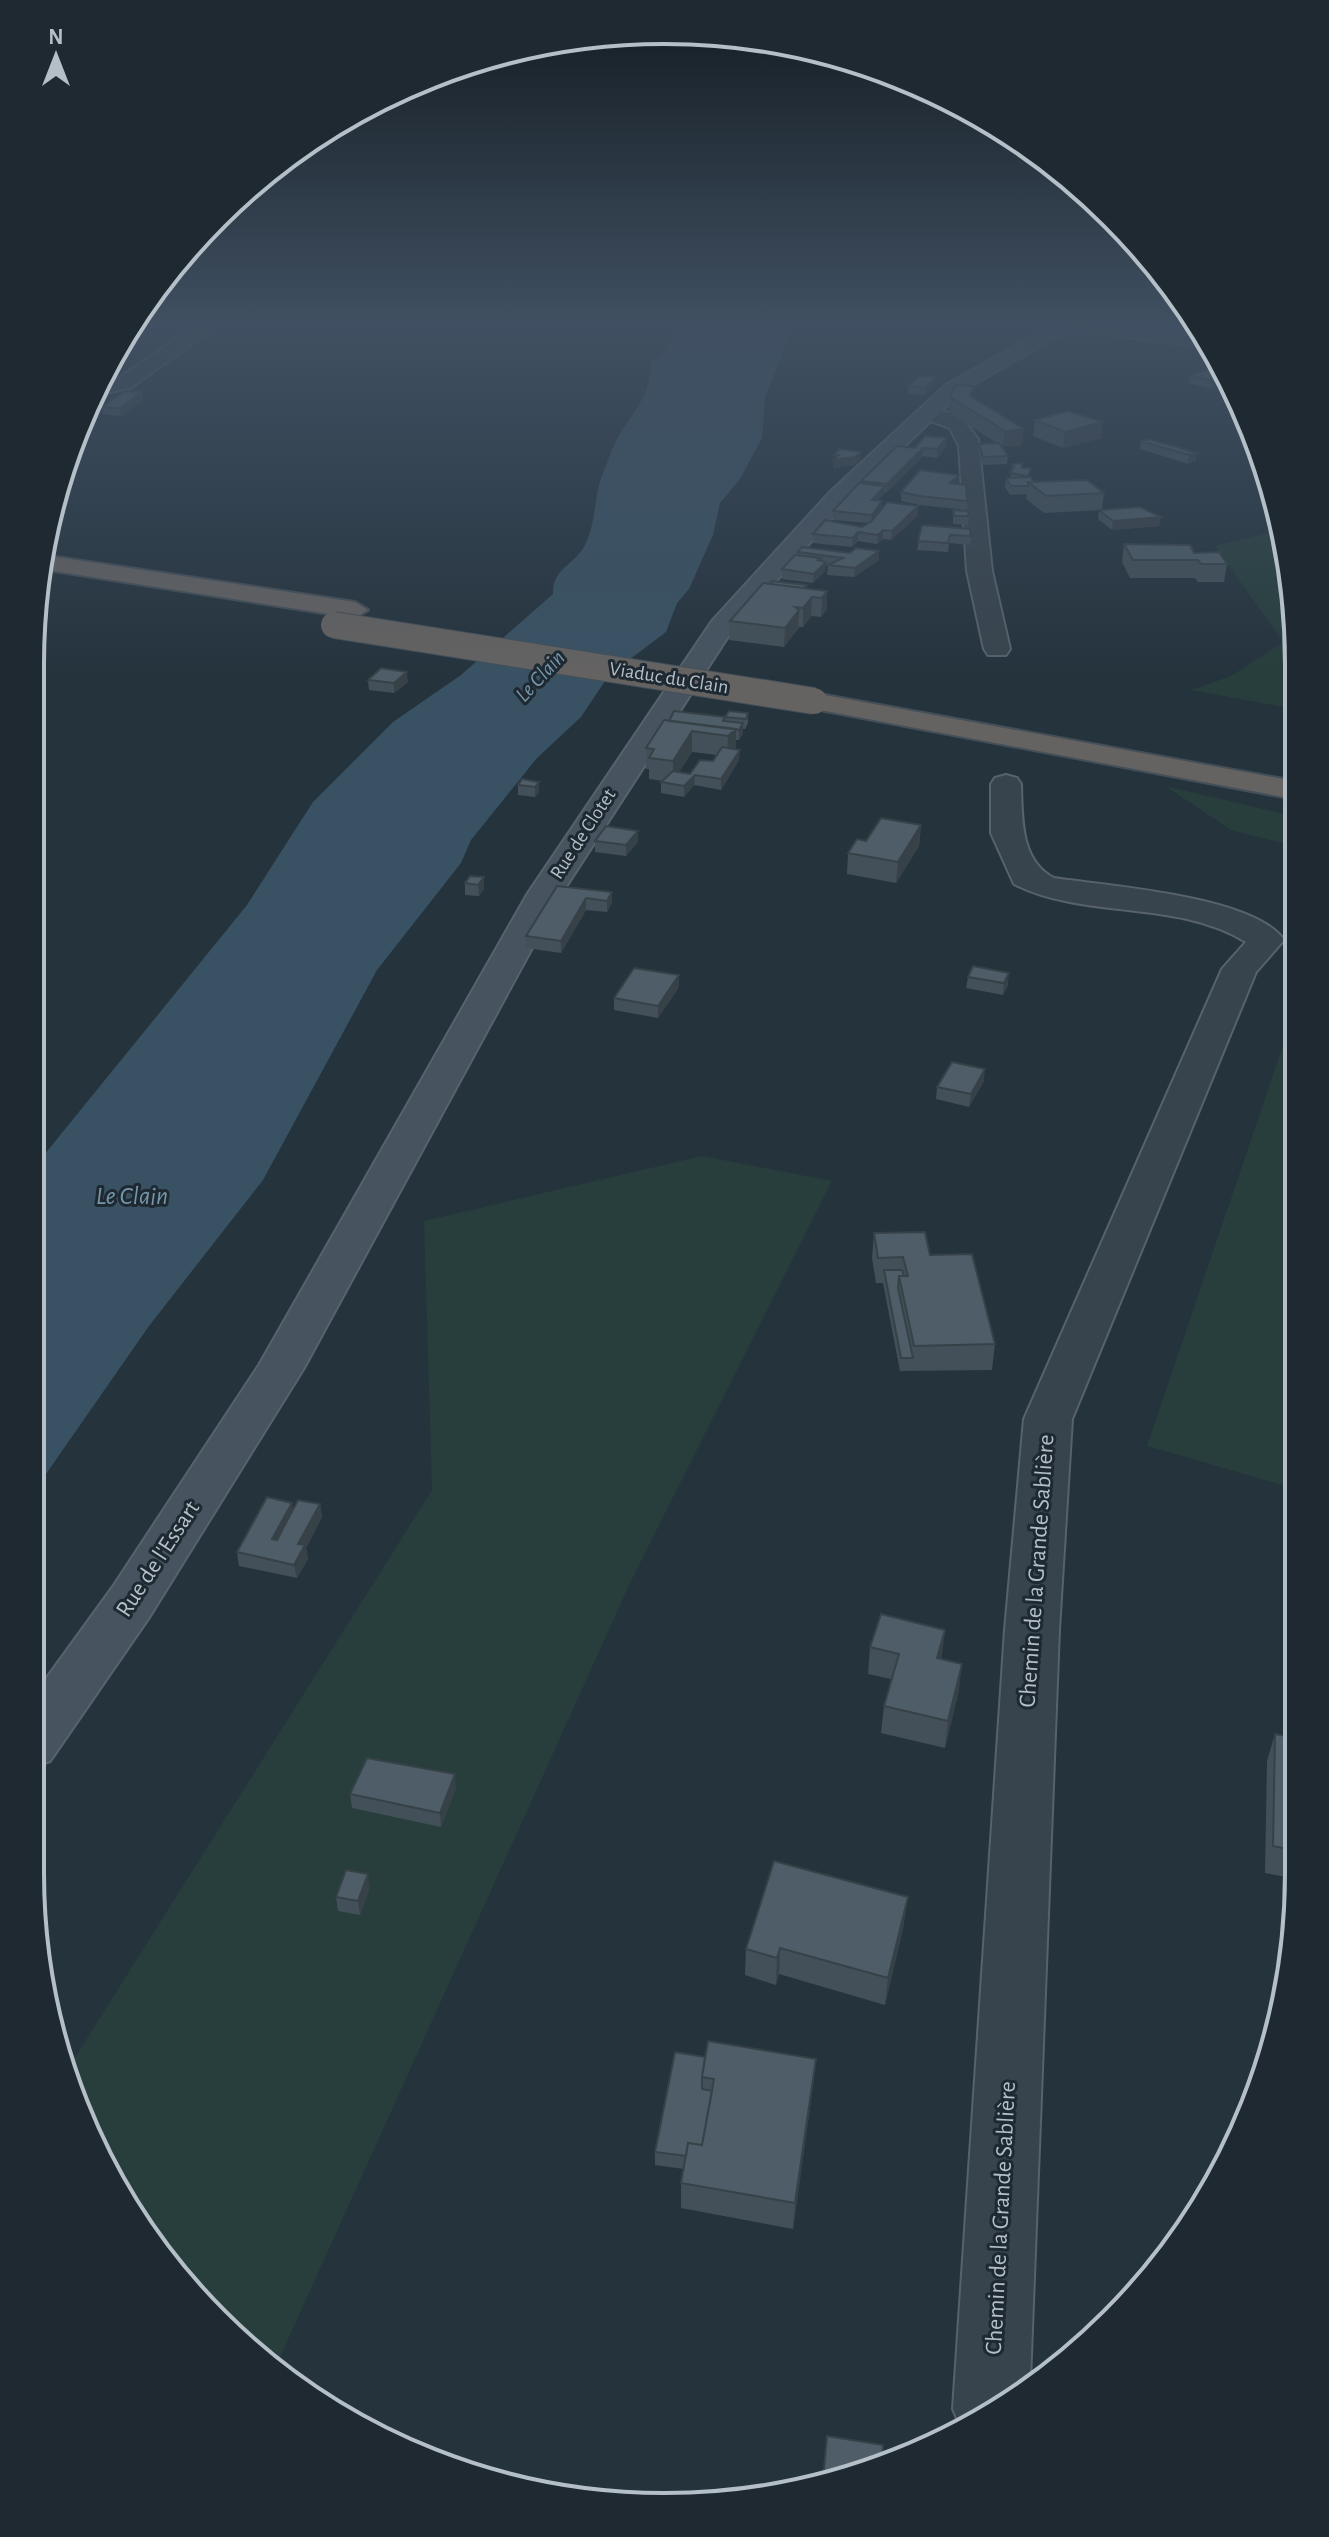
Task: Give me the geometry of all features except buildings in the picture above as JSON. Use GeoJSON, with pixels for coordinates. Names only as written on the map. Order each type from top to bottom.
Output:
{"type":"FeatureCollection","features":[{"type":"Feature","properties":{"kind":"highway"},"geometry":{"type":"LineString","coordinates":[[52,564],[344,618]]}},
{"type":"Feature","properties":{"kind":"highway"},"geometry":{"type":"LineString","coordinates":[[50,580],[344,618]]}},
{"type":"Feature","properties":{"kind":"highway","name":"Viaduc du Clain"},"geometry":{"type":"LineString","coordinates":[[344,618],[818,692]]}},
{"type":"Feature","properties":{"kind":"highway"},"geometry":{"type":"LineString","coordinates":[[818,692],[1285,768]]}},
{"type":"Feature","properties":{"kind":"highway"},"geometry":{"type":"LineString","coordinates":[[818,692],[1001,733],[1285,788]]}},
{"type":"Feature","properties":{"kind":"main road","name":"Rue de Clotet"},"geometry":{"type":"LineString","coordinates":[[281,1368],[545,893],[663,712],[721,627],[838,497],[898,440]]}},
{"type":"Feature","properties":{"kind":"main road","name":"Rue de l'Essart"},"geometry":{"type":"LineString","coordinates":[[44,1725],[131,1602],[281,1368]]}},
{"type":"Feature","properties":{"kind":"street"},"geometry":{"type":"LineString","coordinates":[[967,440],[974,464],[972,488],[984,602],[997,649]]}},
{"type":"Feature","properties":{"kind":"street","name":"Chemin de la Grande Sablière"},"geometry":{"type":"LineString","coordinates":[[1006,784],[1007,833],[1026,877],[1046,887],[1194,909],[1236,921],[1281,944]]}},
{"type":"Feature","properties":{"kind":"street","name":"Chemin de la Grande Sablière"},"geometry":{"type":"LineString","coordinates":[[992,2399],[1031,1646],[1048,1419],[1240,969],[1281,944]]}},
{"type":"Feature","properties":{"kind":"green space"},"geometry":{"type":"Polygon","coordinates":[[[1271,532],[1284,624],[1285,707],[1191,690],[1231,676],[1283,642],[1215,546],[1271,532]]]}},
{"type":"Feature","properties":{"kind":"green space"},"geometry":{"type":"Polygon","coordinates":[[[1165,786],[1285,814],[1285,844],[1231,830],[1165,786]]]}},
{"type":"Feature","properties":{"kind":"green space"},"geometry":{"type":"Polygon","coordinates":[[[1285,1039],[1285,1486],[1147,1446],[1285,1039]]]}},
{"type":"Feature","properties":{"kind":"green space"},"geometry":{"type":"Polygon","coordinates":[[[702,1156],[832,1181],[631,1581],[279,2359],[198,2282],[149,2217],[108,2147],[73,2060],[432,1490],[424,1221],[702,1156]]]}},
{"type":"Feature","properties":{"kind":"water","name":"Le Clain"},"geometry":{"type":"Polygon","coordinates":[[[616,440],[761,440],[740,479],[720,503],[713,535],[689,589],[677,603],[666,632],[609,675],[581,717],[537,758],[471,840],[461,863],[377,970],[263,1180],[149,1326],[44,1477],[44,1155],[247,905],[313,802],[393,722],[461,675],[553,594],[556,578],[585,545],[593,522],[599,485],[616,440]]]}}]}
